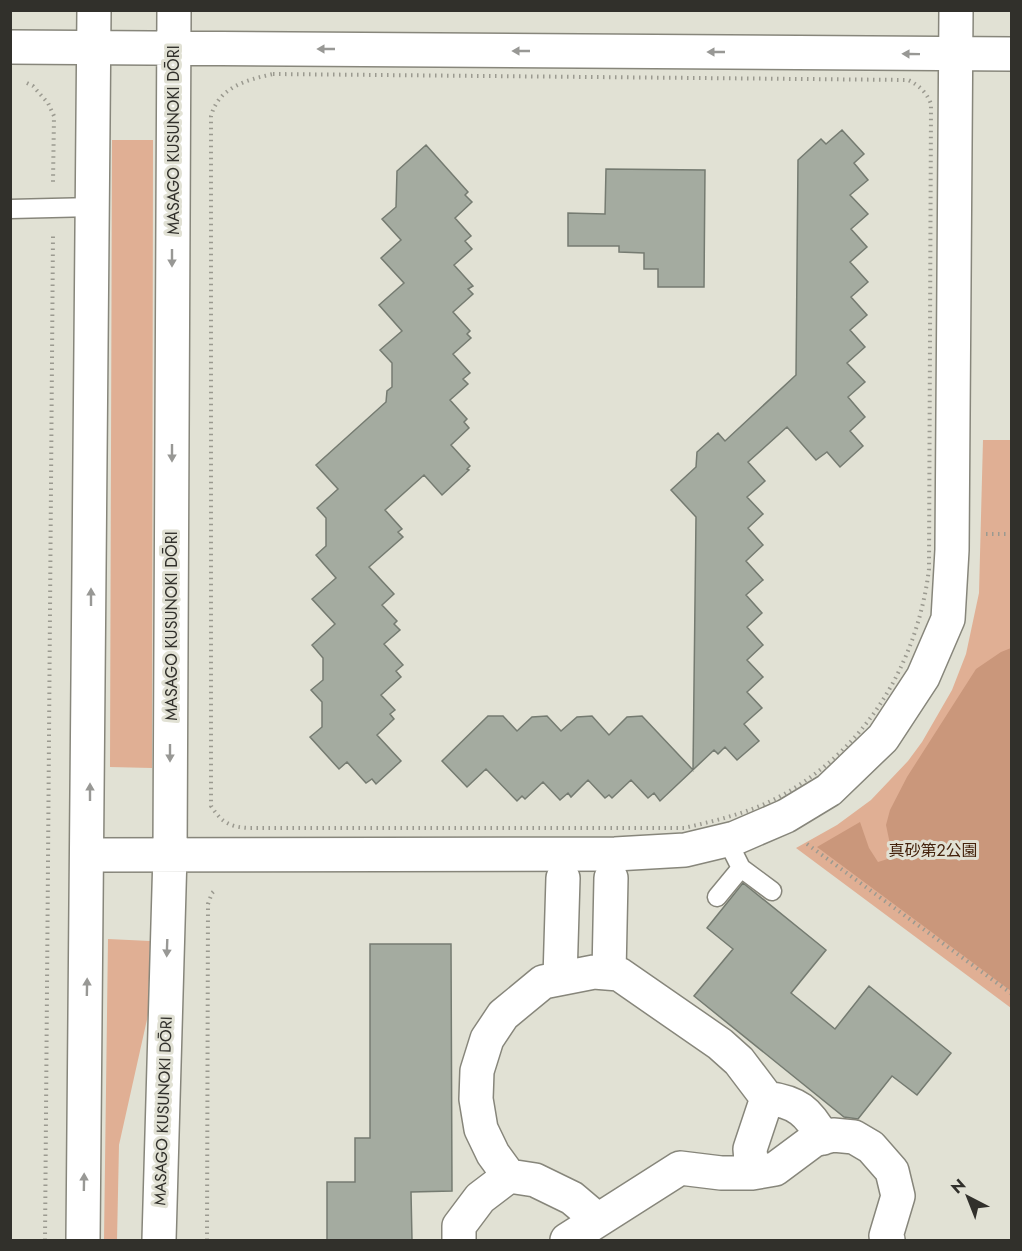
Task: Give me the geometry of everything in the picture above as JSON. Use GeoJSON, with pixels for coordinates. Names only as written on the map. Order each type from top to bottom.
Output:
{"type":"FeatureCollection","features":[{"type":"Feature","properties":{"kind":"street"},"geometry":{"type":"LineString","coordinates":[[83,1240],[89,855],[94,10]]}},
{"type":"Feature","properties":{"kind":"street","name":"MASAGO KUSUNOKI DŌRI"},"geometry":{"type":"LineString","coordinates":[[159,1240],[170,854],[174,10]]}},
{"type":"Feature","properties":{"kind":"street"},"geometry":{"type":"LineString","coordinates":[[89,855],[615,854],[685,850],[734,854],[735,838],[786,816],[829,790],[883,738],[923,677],[948,619],[952,550],[956,10]]}},
{"type":"Feature","properties":{"kind":"street"},"geometry":{"type":"LineString","coordinates":[[10,47],[1011,54]]}},
{"type":"Feature","properties":{"kind":"street"},"geometry":{"type":"LineString","coordinates":[[560,978],[563,878]]}},
{"type":"Feature","properties":{"kind":"street"},"geometry":{"type":"LineString","coordinates":[[609,973],[611,878]]}},
{"type":"Feature","properties":{"kind":"street"},"geometry":{"type":"LineString","coordinates":[[508,1176],[493,1154],[481,1129],[476,1099],[477,1071],[488,1040],[502,1015],[543,982],[594,972],[619,974],[720,1044],[739,1060],[767,1098],[786,1101],[799,1107],[817,1127],[823,1138]]}},
{"type":"Feature","properties":{"kind":"street"},"geometry":{"type":"LineString","coordinates":[[752,1173],[750,1149],[767,1098]]}},
{"type":"Feature","properties":{"kind":"street"},"geometry":{"type":"LineString","coordinates":[[567,1240],[680,1168],[721,1173],[752,1173],[775,1169],[814,1140],[833,1135],[854,1137],[871,1147],[892,1171],[898,1196],[886,1236],[888,1240]]}},
{"type":"Feature","properties":{"kind":"street"},"geometry":{"type":"LineString","coordinates":[[459,1240],[459,1226],[480,1198],[508,1176],[535,1180],[572,1198],[598,1220]]}},
{"type":"Feature","properties":{"kind":"lane"},"geometry":{"type":"LineString","coordinates":[[10,209],[94,207]]}},
{"type":"Feature","properties":{"kind":"lane"},"geometry":{"type":"LineString","coordinates":[[717,897],[734,854],[772,891]]}},
{"type":"Feature","properties":{"kind":"path"},"geometry":{"type":"LineString","coordinates":[[273,74],[908,80],[917,84],[928,96],[931,104],[929,569],[926,594],[917,631],[892,688],[870,720],[848,745],[817,772],[772,800],[742,813],[684,828],[238,828],[225,824],[218,816],[211,806],[211,116],[214,105],[224,93],[238,84],[273,74]]}},
{"type":"Feature","properties":{"kind":"path"},"geometry":{"type":"LineString","coordinates":[[24,81],[33,86],[48,103],[54,116],[45,1240]]}},
{"type":"Feature","properties":{"kind":"path"},"geometry":{"type":"LineString","coordinates":[[976,534],[1011,534]]}},
{"type":"Feature","properties":{"kind":"path"},"geometry":{"type":"LineString","coordinates":[[801,839],[1011,994]]}},
{"type":"Feature","properties":{"kind":"path"},"geometry":{"type":"LineString","coordinates":[[207,1240],[208,904],[212,893],[219,886]]}},
{"type":"Feature","properties":{"kind":"green space"},"geometry":{"type":"Polygon","coordinates":[[[112,140],[153,140],[152,768],[110,767],[112,140]]]}},
{"type":"Feature","properties":{"kind":"green space","name":"真砂第2公園"},"geometry":{"type":"Polygon","coordinates":[[[983,440],[1011,440],[1011,1008],[796,848],[837,825],[871,800],[908,761],[922,742],[952,690],[966,654],[979,593],[983,440]]]}},
{"type":"Feature","properties":{"kind":"green space","name":"真砂第2公園"},"geometry":{"type":"Polygon","coordinates":[[[1012,648],[1011,991],[817,847],[860,822],[869,848],[878,862],[897,856],[890,844],[886,825],[890,810],[907,777],[976,669],[1001,652],[1012,648]]]}},
{"type":"Feature","properties":{"kind":"green space"},"geometry":{"type":"Polygon","coordinates":[[[108,939],[150,941],[148,1015],[119,1145],[117,1240],[104,1240],[108,939]]]}},
{"type":"Feature","properties":{"kind":"building"},"geometry":{"type":"Polygon","coordinates":[[[842,130],[864,154],[854,163],[868,180],[850,195],[868,214],[851,229],[867,247],[850,262],[868,282],[851,297],[867,315],[850,330],[865,347],[847,363],[865,382],[848,397],[865,417],[850,431],[863,446],[840,467],[827,452],[816,460],[787,427],[748,462],[765,481],[747,497],[763,514],[748,528],[763,545],[746,561],[763,580],[746,595],[762,613],[747,627],[763,645],[747,660],[763,677],[747,692],[762,708],[744,724],[759,741],[737,760],[725,747],[718,754],[714,750],[693,770],[696,517],[671,490],[696,467],[697,452],[718,433],[725,441],[796,375],[798,160],[821,139],[826,144],[842,130]]]}},
{"type":"Feature","properties":{"kind":"building"},"geometry":{"type":"Polygon","coordinates":[[[426,145],[468,192],[465,195],[472,202],[455,218],[471,236],[465,241],[472,249],[454,265],[473,286],[468,289],[473,294],[453,312],[470,331],[467,334],[471,338],[453,354],[470,373],[463,379],[468,384],[450,400],[467,419],[464,422],[469,428],[451,445],[470,466],[467,469],[469,470],[442,495],[424,475],[385,510],[402,529],[398,532],[403,537],[369,567],[394,594],[382,605],[397,621],[394,624],[400,630],[384,644],[403,665],[396,671],[401,677],[381,695],[395,710],[390,714],[394,719],[377,735],[401,761],[376,784],[372,779],[366,783],[347,762],[339,769],[310,737],[322,727],[322,702],[311,690],[323,680],[323,658],[312,645],[335,624],[312,599],[336,578],[316,555],[326,546],[326,518],[317,508],[338,489],[316,465],[386,402],[387,391],[392,387],[392,363],[380,350],[402,331],[379,305],[404,283],[381,258],[401,240],[382,219],[396,207],[397,171],[426,145]]]}},
{"type":"Feature","properties":{"kind":"building"},"geometry":{"type":"Polygon","coordinates":[[[606,169],[705,170],[704,287],[658,287],[658,269],[644,269],[644,253],[619,252],[619,246],[568,246],[568,213],[605,214],[606,169]]]}},
{"type":"Feature","properties":{"kind":"building"},"geometry":{"type":"Polygon","coordinates":[[[488,716],[503,716],[517,731],[532,717],[547,716],[561,731],[577,717],[592,716],[609,735],[627,717],[642,716],[693,770],[660,801],[654,793],[648,798],[631,780],[612,798],[609,795],[605,798],[588,780],[571,797],[568,793],[560,800],[543,782],[525,799],[522,796],[517,801],[486,769],[467,787],[442,761],[488,716]]]}},
{"type":"Feature","properties":{"kind":"building"},"geometry":{"type":"Polygon","coordinates":[[[743,883],[826,950],[791,993],[835,1029],[869,986],[951,1053],[917,1095],[892,1076],[858,1119],[844,1117],[694,996],[733,949],[707,928],[743,883]]]}},
{"type":"Feature","properties":{"kind":"building"},"geometry":{"type":"Polygon","coordinates":[[[370,944],[451,944],[452,1191],[411,1192],[412,1240],[327,1240],[327,1182],[355,1182],[355,1138],[370,1138],[370,944]]]}}]}
